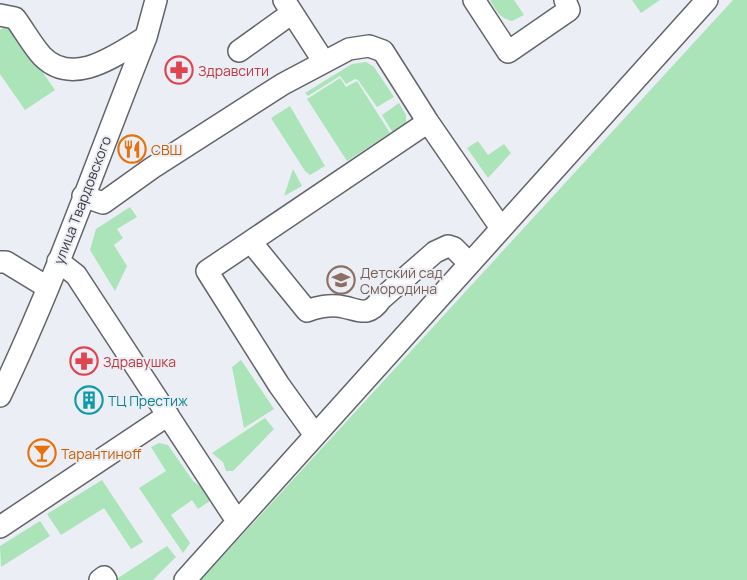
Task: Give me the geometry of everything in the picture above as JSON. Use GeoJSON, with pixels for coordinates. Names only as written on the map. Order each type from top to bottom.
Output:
{"type":"FeatureCollection","features":[{"type":"Feature","properties":{"kind":"street","name":"улица Твардовского"},"geometry":{"type":"LineString","coordinates":[[0,396],[23,348],[58,261],[146,37],[156,0]]}},
{"type":"Feature","properties":{"kind":"street"},"geometry":{"type":"LineString","coordinates":[[474,0],[508,52],[569,10],[565,0]]}},
{"type":"Feature","properties":{"kind":"street"},"geometry":{"type":"LineString","coordinates":[[186,580],[700,3]]}},
{"type":"Feature","properties":{"kind":"street"},"geometry":{"type":"LineString","coordinates":[[239,51],[288,6],[324,62]]}},
{"type":"Feature","properties":{"kind":"street"},"geometry":{"type":"LineString","coordinates":[[0,15],[15,18],[43,56],[64,70],[89,68],[146,37]]}},
{"type":"Feature","properties":{"kind":"street"},"geometry":{"type":"LineString","coordinates":[[83,196],[103,203],[152,168],[283,84],[348,49],[368,46],[377,47],[383,51],[428,122],[501,228]]}},
{"type":"Feature","properties":{"kind":"street"},"geometry":{"type":"LineString","coordinates":[[315,435],[284,393],[207,271],[428,122]]}},
{"type":"Feature","properties":{"kind":"street"},"geometry":{"type":"LineString","coordinates":[[251,242],[306,310],[336,306],[358,312],[367,311],[377,305],[381,299],[435,252],[448,246],[454,248],[470,263]]}},
{"type":"Feature","properties":{"kind":"street"},"geometry":{"type":"LineString","coordinates":[[58,261],[76,275],[237,521]]}},
{"type":"Feature","properties":{"kind":"street"},"geometry":{"type":"LineString","coordinates":[[0,262],[6,262],[47,286]]}},
{"type":"Feature","properties":{"kind":"street"},"geometry":{"type":"LineString","coordinates":[[0,527],[168,415]]}},
{"type":"Feature","properties":{"kind":"street"},"geometry":{"type":"LineString","coordinates":[[100,580],[104,577],[106,580]]}},
{"type":"Feature","properties":{"kind":"green space"},"geometry":{"type":"Polygon","coordinates":[[[490,0],[514,0],[524,15],[512,21],[508,20],[498,13],[490,0]]]}},
{"type":"Feature","properties":{"kind":"green space"},"geometry":{"type":"Polygon","coordinates":[[[632,0],[660,0],[641,13],[632,0]]]}},
{"type":"Feature","properties":{"kind":"green space"},"geometry":{"type":"Polygon","coordinates":[[[733,0],[747,0],[747,580],[201,580],[733,0]]]}},
{"type":"Feature","properties":{"kind":"green space"},"geometry":{"type":"Polygon","coordinates":[[[9,24],[55,90],[25,110],[0,74],[0,30],[9,24]]]}},
{"type":"Feature","properties":{"kind":"green space"},"geometry":{"type":"Polygon","coordinates":[[[366,62],[374,67],[394,97],[377,107],[358,80],[355,79],[346,84],[340,76],[308,96],[305,93],[352,64],[366,62]]]}},
{"type":"Feature","properties":{"kind":"green space"},"geometry":{"type":"Polygon","coordinates":[[[340,78],[346,87],[357,81],[390,133],[347,161],[307,99],[340,78]]]}},
{"type":"Feature","properties":{"kind":"green space"},"geometry":{"type":"Polygon","coordinates":[[[399,103],[406,115],[406,123],[393,133],[382,115],[399,103]]]}},
{"type":"Feature","properties":{"kind":"green space"},"geometry":{"type":"Polygon","coordinates":[[[290,106],[325,166],[310,175],[305,171],[271,118],[290,106]]]}},
{"type":"Feature","properties":{"kind":"green space"},"geometry":{"type":"Polygon","coordinates":[[[478,141],[488,155],[504,144],[511,153],[488,178],[467,148],[478,141]]]}},
{"type":"Feature","properties":{"kind":"green space"},"geometry":{"type":"Polygon","coordinates":[[[293,169],[302,186],[284,196],[293,169]]]}},
{"type":"Feature","properties":{"kind":"green space"},"geometry":{"type":"Polygon","coordinates":[[[130,207],[137,217],[117,229],[123,238],[114,245],[127,266],[115,291],[90,250],[96,229],[130,207]]]}},
{"type":"Feature","properties":{"kind":"green space"},"geometry":{"type":"Polygon","coordinates":[[[241,360],[274,409],[244,428],[232,367],[241,360]]]}},
{"type":"Feature","properties":{"kind":"green space"},"geometry":{"type":"Polygon","coordinates":[[[265,418],[274,429],[233,471],[226,471],[223,462],[212,453],[265,418]]]}},
{"type":"Feature","properties":{"kind":"green space"},"geometry":{"type":"Polygon","coordinates":[[[159,443],[168,445],[193,481],[201,487],[210,501],[198,509],[192,500],[171,515],[190,543],[183,553],[139,488],[166,471],[151,447],[159,443]]]}},
{"type":"Feature","properties":{"kind":"green space"},"geometry":{"type":"Polygon","coordinates":[[[102,480],[143,542],[131,549],[104,508],[61,535],[47,514],[102,480]]]}},
{"type":"Feature","properties":{"kind":"green space"},"geometry":{"type":"Polygon","coordinates":[[[40,521],[50,536],[1,567],[0,546],[40,521]]]}},
{"type":"Feature","properties":{"kind":"green space"},"geometry":{"type":"Polygon","coordinates":[[[167,546],[176,557],[153,580],[115,580],[167,546]]]}},
{"type":"Feature","properties":{"kind":"place","name":"Здравсити"},"geometry":{"type":"Point","coordinates":[179,70]}},
{"type":"Feature","properties":{"kind":"place","name":"СВШ"},"geometry":{"type":"Point","coordinates":[132,149]}},
{"type":"Feature","properties":{"kind":"place","name":"Детский сад Смородина"},"geometry":{"type":"Point","coordinates":[341,280]}},
{"type":"Feature","properties":{"kind":"place","name":"Здравушка"},"geometry":{"type":"Point","coordinates":[84,361]}},
{"type":"Feature","properties":{"kind":"place","name":"ТЦ Престиж"},"geometry":{"type":"Point","coordinates":[89,400]}},
{"type":"Feature","properties":{"kind":"place","name":"Тарантиноff"},"geometry":{"type":"Point","coordinates":[42,453]}}]}
